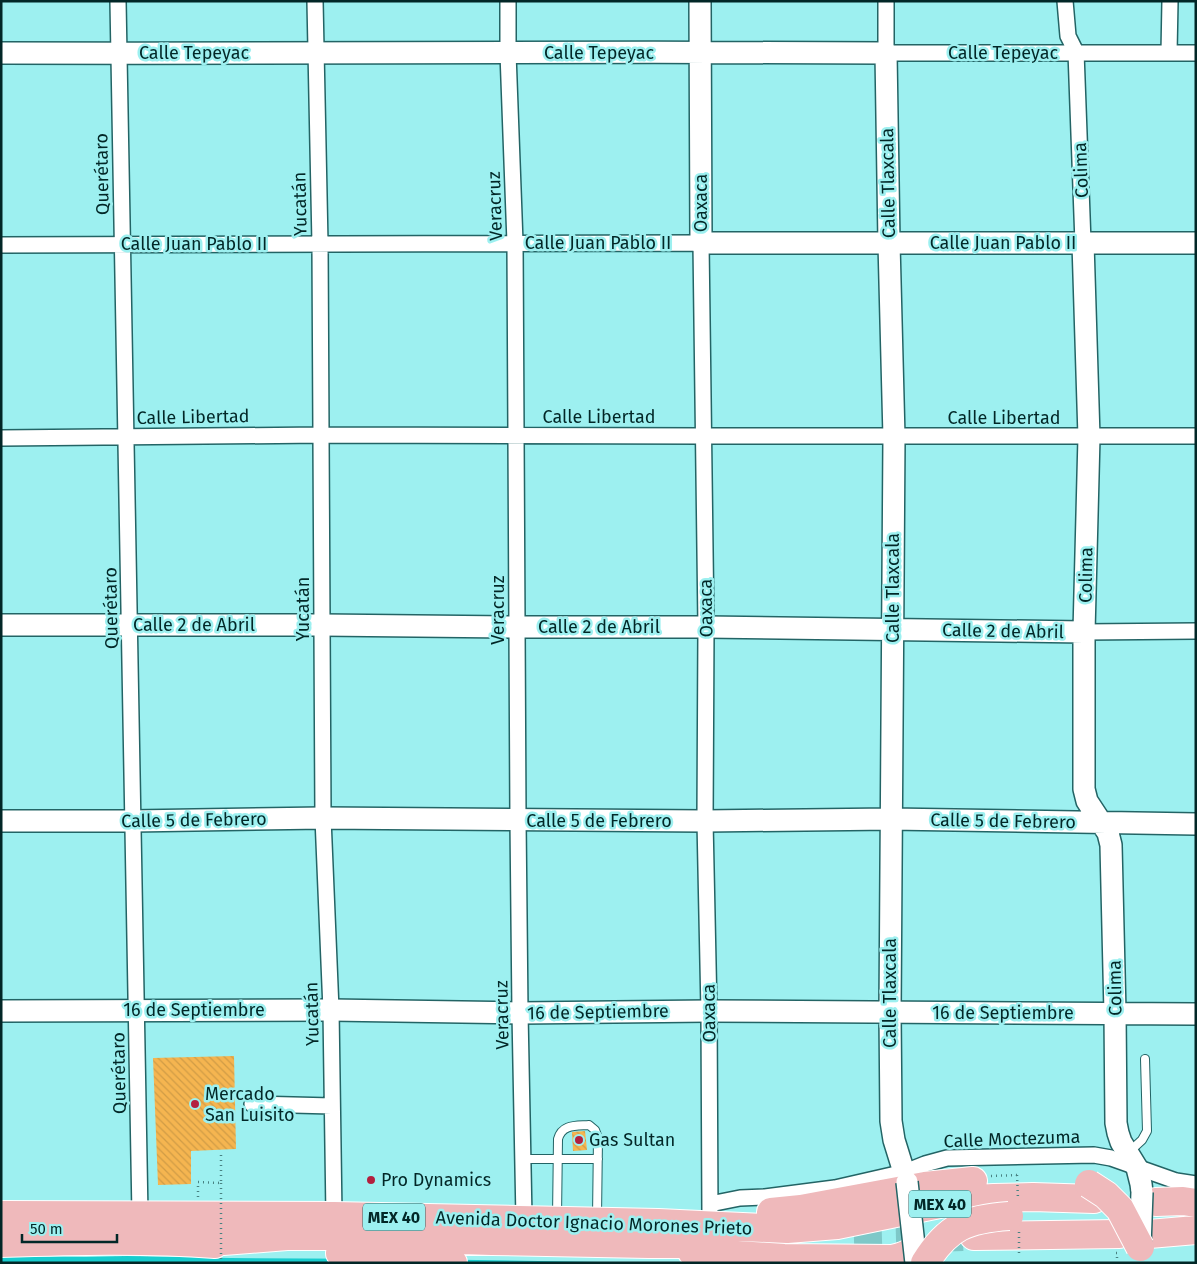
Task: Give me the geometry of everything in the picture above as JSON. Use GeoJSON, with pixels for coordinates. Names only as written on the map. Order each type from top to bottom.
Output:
{"type":"FeatureCollection","features":[{"type":"Feature","properties":{"kind":"highway"},"geometry":{"type":"LineString","coordinates":[[683,1224],[710,1210],[800,1210],[925,1186],[973,1181],[1067,1180],[1129,1219]]}},
{"type":"Feature","properties":{"kind":"highway","name":"Avenida Doctor Ignacio Morones Prieto"},"geometry":{"type":"LineString","coordinates":[[1,1243],[81,1241],[198,1243],[337,1235],[524,1219],[787,1229],[837,1225],[959,1200],[1033,1197],[1129,1219],[1183,1201],[1196,1203]]}},
{"type":"Feature","properties":{"kind":"highway","name":"Avenida Doctor Ignacio Morones Prieto"},"geometry":{"type":"LineString","coordinates":[[1,1215],[199,1215],[337,1235],[453,1263]]}},
{"type":"Feature","properties":{"kind":"highway"},"geometry":{"type":"LineString","coordinates":[[654,1244],[679,1251],[784,1258],[909,1260],[933,1251],[942,1240],[961,1225],[973,1220],[990,1217],[1129,1219],[1196,1215]]}},
{"type":"Feature","properties":{"kind":"highway","name":"MEX 40"},"geometry":{"type":"LineString","coordinates":[[974,1236],[1129,1219],[1196,1230]]}},
{"type":"Feature","properties":{"kind":"highway","name":"MEX 40"},"geometry":{"type":"LineString","coordinates":[[337,1235],[492,1241],[654,1244],[854,1240]]}},
{"type":"Feature","properties":{"kind":"street","name":"Querétaro"},"geometry":{"type":"LineString","coordinates":[[118,1],[140,1215]]}},
{"type":"Feature","properties":{"kind":"street","name":"Yucatán"},"geometry":{"type":"LineString","coordinates":[[315,1],[322,434],[323,818],[331,1010],[332,1106],[337,1235]]}},
{"type":"Feature","properties":{"kind":"street","name":"Veracruz"},"geometry":{"type":"LineString","coordinates":[[508,1],[508,53],[515,243],[518,820],[524,1219]]}},
{"type":"Feature","properties":{"kind":"street","name":"Oaxaca"},"geometry":{"type":"LineString","coordinates":[[700,1],[706,627],[705,821],[709,1011],[710,1210]]}},
{"type":"Feature","properties":{"kind":"street","name":"Calle Tlaxcala"},"geometry":{"type":"LineString","coordinates":[[886,1],[894,436],[890,1013],[892,1121],[898,1158],[906,1177],[909,1260]]}},
{"type":"Feature","properties":{"kind":"street","name":"Colima"},"geometry":{"type":"LineString","coordinates":[[1065,1],[1068,36],[1076,52],[1089,437],[1084,632],[1084,789],[1087,801],[1108,833],[1111,845],[1116,1123],[1121,1142],[1132,1160],[1141,1184],[1129,1219]]}},
{"type":"Feature","properties":{"kind":"street"},"geometry":{"type":"LineString","coordinates":[[1169,53],[1170,1]]}},
{"type":"Feature","properties":{"kind":"street","name":"Calle Tepeyac"},"geometry":{"type":"LineString","coordinates":[[1,53],[1196,53]]}},
{"type":"Feature","properties":{"kind":"street","name":"Calle Juan Pablo II"},"geometry":{"type":"LineString","coordinates":[[1,245],[1196,243]]}},
{"type":"Feature","properties":{"kind":"street","name":"Calle Libertad"},"geometry":{"type":"LineString","coordinates":[[1,438],[322,434],[516,436],[1196,436]]}},
{"type":"Feature","properties":{"kind":"street","name":"Calle 2 de Abril"},"geometry":{"type":"LineString","coordinates":[[1,625],[322,625],[706,627],[1084,632],[1196,631]]}},
{"type":"Feature","properties":{"kind":"street","name":"Calle 5 de Febrero"},"geometry":{"type":"LineString","coordinates":[[1,821],[323,818],[705,821],[891,819],[1196,824]]}},
{"type":"Feature","properties":{"kind":"street","name":"16 de Septiembre"},"geometry":{"type":"LineString","coordinates":[[1,1011],[331,1010],[520,1013],[709,1011],[890,1013],[1115,1012],[1196,1014]]}},
{"type":"Feature","properties":{"kind":"street"},"geometry":{"type":"LineString","coordinates":[[252,1104],[332,1106]]}},
{"type":"Feature","properties":{"kind":"street","name":"Calle Moctezuma"},"geometry":{"type":"LineString","coordinates":[[710,1210],[740,1198],[835,1188],[906,1177],[925,1164],[947,1158],[1094,1154],[1132,1160],[1176,1182],[1196,1184]]}},
{"type":"Feature","properties":{"kind":"lane"},"geometry":{"type":"LineString","coordinates":[[1132,1160],[1147,1131],[1148,1125],[1145,1059]]}},
{"type":"Feature","properties":{"kind":"lane"},"geometry":{"type":"LineString","coordinates":[[557,1220],[559,1134],[572,1126],[589,1125],[597,1134],[597,1222]]}},
{"type":"Feature","properties":{"kind":"lane"},"geometry":{"type":"LineString","coordinates":[[523,1159],[598,1159]]}},
{"type":"Feature","properties":{"kind":"path"},"geometry":{"type":"LineString","coordinates":[[221,1152],[221,1263]]}},
{"type":"Feature","properties":{"kind":"path"},"geometry":{"type":"LineString","coordinates":[[989,1176],[1018,1176]]}},
{"type":"Feature","properties":{"kind":"path"},"geometry":{"type":"LineString","coordinates":[[199,1215],[198,1182],[221,1183]]}},
{"type":"Feature","properties":{"kind":"green space"},"geometry":{"type":"Polygon","coordinates":[[[1,1256],[127,1256],[661,1263],[1,1263],[1,1256]]]}},
{"type":"Feature","properties":{"kind":"building","name":"Mercado San Luisito"},"geometry":{"type":"Polygon","coordinates":[[[234,1056],[236,1149],[191,1151],[191,1184],[158,1185],[153,1058],[234,1056]]]}},
{"type":"Feature","properties":{"kind":"building","name":"Gas Sultan"},"geometry":{"type":"Polygon","coordinates":[[[585,1131],[587,1150],[573,1151],[572,1132],[585,1131]]]}},
{"type":"Feature","properties":{"kind":"tunnel"},"geometry":{"type":"LineString","coordinates":[[854,1240],[963,1237]]}},
{"type":"Feature","properties":{"kind":"place","name":"Mercado San Luisito"},"geometry":{"type":"Point","coordinates":[195,1104]}},
{"type":"Feature","properties":{"kind":"place","name":"Gas Sultan"},"geometry":{"type":"Point","coordinates":[579,1140]}},
{"type":"Feature","properties":{"kind":"place","name":"Pro Dynamics"},"geometry":{"type":"Point","coordinates":[371,1180]}}]}
